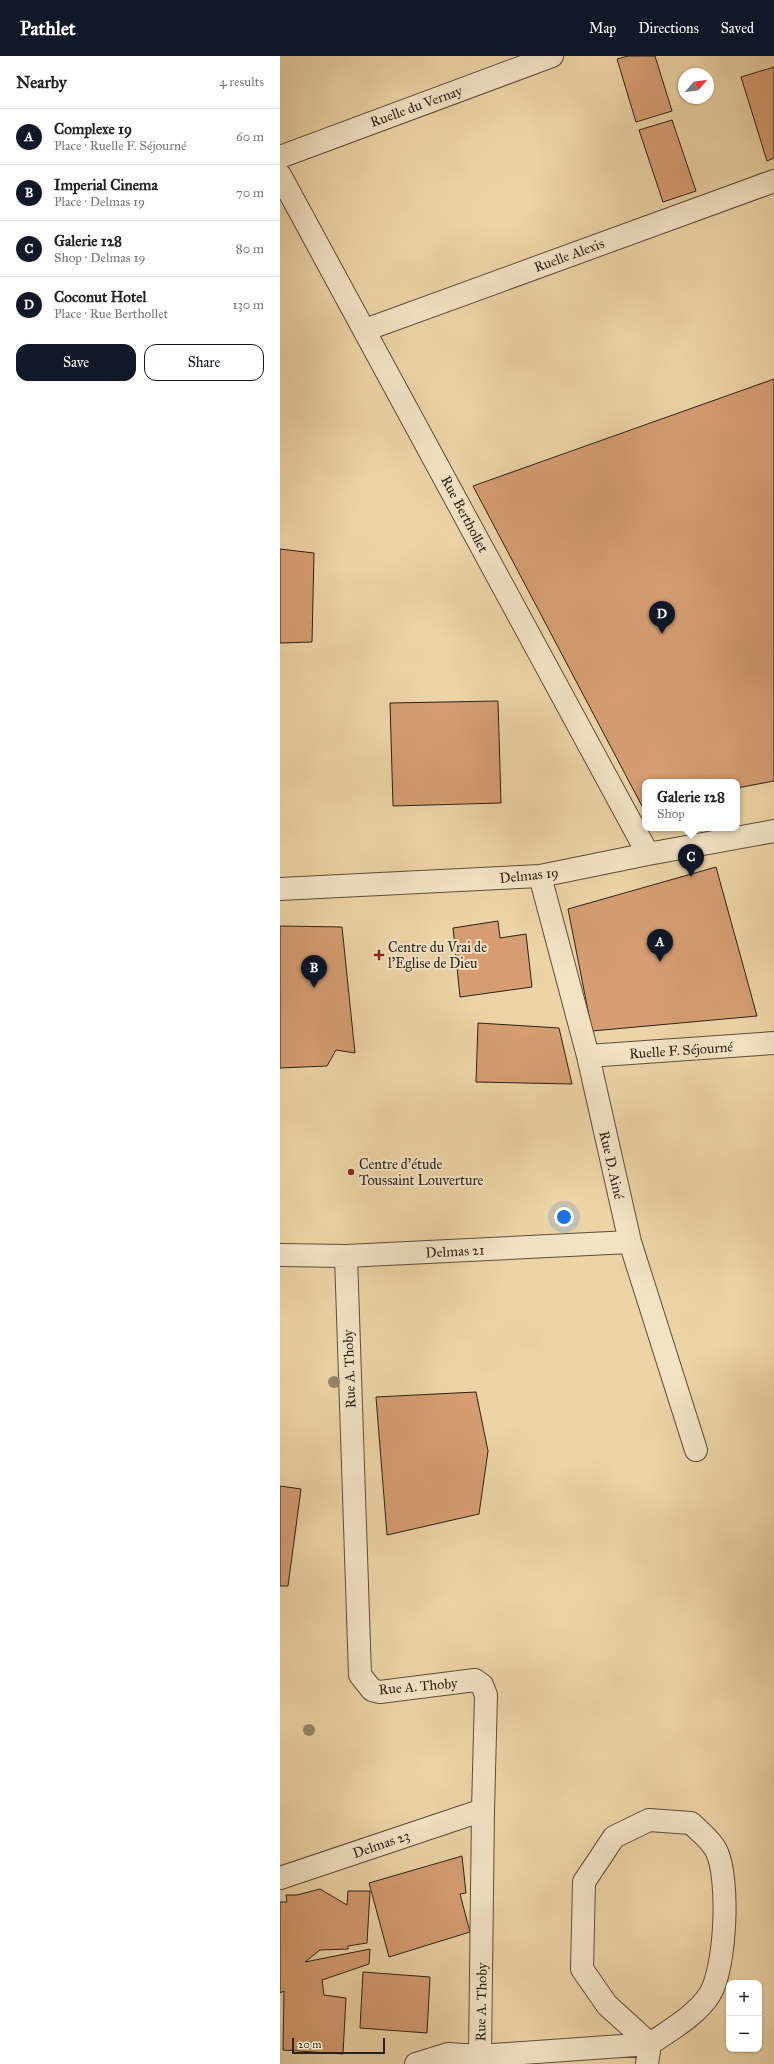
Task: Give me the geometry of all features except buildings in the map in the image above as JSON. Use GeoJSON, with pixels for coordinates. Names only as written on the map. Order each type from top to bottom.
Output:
{"type":"FeatureCollection","features":[{"type":"Feature","properties":{"kind":"street","name":"Ruelle du Vernay"},"geometry":{"type":"LineString","coordinates":[[280,157],[552,56]]}},
{"type":"Feature","properties":{"kind":"street","name":"Rue Berthollet"},"geometry":{"type":"LineString","coordinates":[[280,175],[648,854]]}},
{"type":"Feature","properties":{"kind":"street","name":"Ruelle Alexis"},"geometry":{"type":"LineString","coordinates":[[365,330],[774,181]]}},
{"type":"Feature","properties":{"kind":"street","name":"Delmas 19"},"geometry":{"type":"LineString","coordinates":[[280,889],[540,876],[648,854],[774,831]]}},
{"type":"Feature","properties":{"kind":"street","name":"Rue D. Ainé"},"geometry":{"type":"LineString","coordinates":[[540,876],[588,1056],[630,1242],[696,1450]]}},
{"type":"Feature","properties":{"kind":"street","name":"Ruelle F. Séjourné"},"geometry":{"type":"LineString","coordinates":[[588,1056],[773,1046]]}},
{"type":"Feature","properties":{"kind":"street","name":"Delmas 21"},"geometry":{"type":"LineString","coordinates":[[280,1255],[346,1256],[630,1242]]}},
{"type":"Feature","properties":{"kind":"street","name":"Rue A. Thoby"},"geometry":{"type":"LineString","coordinates":[[346,1256],[360,1675],[372,1690],[380,1692],[475,1680],[482,1686],[486,1695],[480,2056]]}},
{"type":"Feature","properties":{"kind":"street","name":"Delmas 23"},"geometry":{"type":"LineString","coordinates":[[280,1878],[483,1810]]}},
{"type":"Feature","properties":{"kind":"street"},"geometry":{"type":"LineString","coordinates":[[416,2064],[448,2054],[480,2056],[648,2054],[688,2017],[710,1993],[721,1963],[725,1886],[716,1850],[691,1823],[649,1820],[614,1837],[584,1882],[582,1969],[607,2005],[648,2054]]}},
{"type":"Feature","properties":{"kind":"place","name":"Coconut Hotel"},"geometry":{"type":"Point","coordinates":[662,634]}},
{"type":"Feature","properties":{"kind":"place","name":"Galerie 128"},"geometry":{"type":"Point","coordinates":[691,877]}},
{"type":"Feature","properties":{"kind":"place","name":"Centre du Vrai de l'Eglise de Dieu"},"geometry":{"type":"Point","coordinates":[379,955]}},
{"type":"Feature","properties":{"kind":"place","name":"Complexe 19"},"geometry":{"type":"Point","coordinates":[660,962]}},
{"type":"Feature","properties":{"kind":"place","name":"Imperial Cinema"},"geometry":{"type":"Point","coordinates":[314,988]}},
{"type":"Feature","properties":{"kind":"place","name":"Centre d'étude Toussaint Louverture"},"geometry":{"type":"Point","coordinates":[351,1172]}}]}
